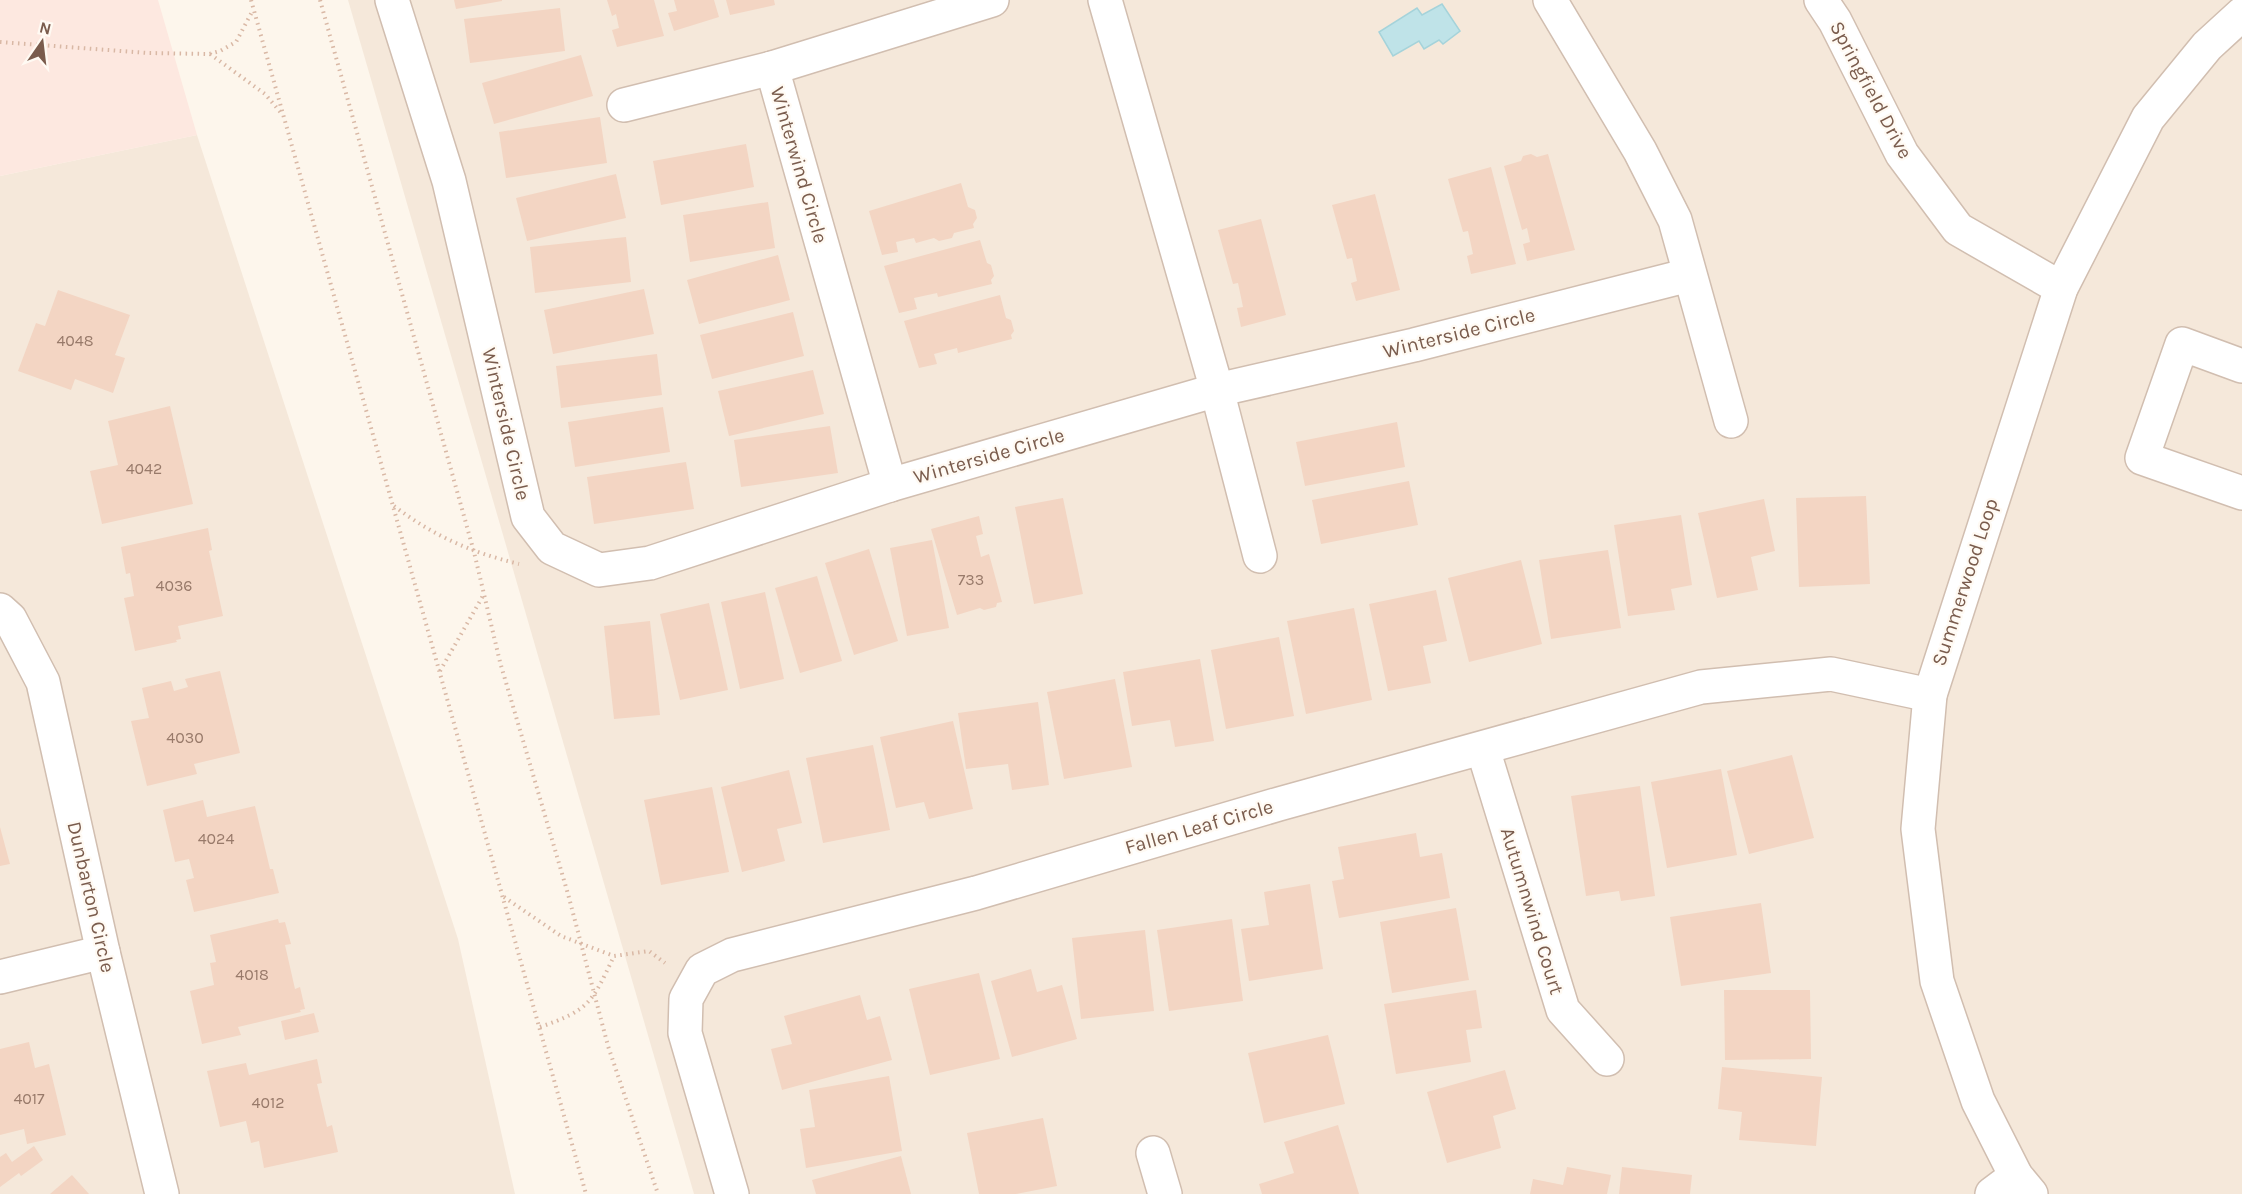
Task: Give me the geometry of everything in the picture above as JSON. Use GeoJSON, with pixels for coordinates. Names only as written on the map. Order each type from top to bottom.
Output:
{"type":"FeatureCollection","features":[{"type":"Feature","properties":{"kind":"street","name":"Winterside Circle"},"geometry":{"type":"LineString","coordinates":[[392,0],[449,181],[528,517],[552,548],[599,570],[650,563],[890,485],[1217,390],[1414,345],[1689,275]]}},
{"type":"Feature","properties":{"kind":"street","name":"Winterwind Circle"},"geometry":{"type":"LineString","coordinates":[[890,485],[772,68],[992,0]]}},
{"type":"Feature","properties":{"kind":"street"},"geometry":{"type":"LineString","coordinates":[[1105,0],[1217,390],[1260,556]]}},
{"type":"Feature","properties":{"kind":"street"},"geometry":{"type":"LineString","coordinates":[[1550,0],[1640,151],[1675,220],[1731,421]]}},
{"type":"Feature","properties":{"kind":"street","name":"Springfield Drive"},"geometry":{"type":"LineString","coordinates":[[1821,0],[1835,21],[1902,154],[1958,229],[2061,288]]}},
{"type":"Feature","properties":{"kind":"street","name":"Summerwood Loop"},"geometry":{"type":"LineString","coordinates":[[2013,1188],[1978,1101],[1936,981],[1918,829],[1930,695],[2061,288],[2148,118],[2207,46],[2242,14]]}},
{"type":"Feature","properties":{"kind":"street"},"geometry":{"type":"LineString","coordinates":[[624,105],[772,68]]}},
{"type":"Feature","properties":{"kind":"street"},"geometry":{"type":"LineString","coordinates":[[2242,366],[2182,344],[2142,458],[2242,493]]}},
{"type":"Feature","properties":{"kind":"street","name":"Dunbarton Circle"},"geometry":{"type":"LineString","coordinates":[[0,610],[10,619],[43,682],[103,952],[162,1194]]}},
{"type":"Feature","properties":{"kind":"street","name":"Fallen Leaf Circle"},"geometry":{"type":"LineString","coordinates":[[732,1194],[685,1033],[686,999],[702,970],[732,955],[976,893],[1279,804],[1701,687],[1831,674],[1930,695]]}},
{"type":"Feature","properties":{"kind":"street","name":"Autumnwind Court"},"geometry":{"type":"LineString","coordinates":[[1482,749],[1563,1010],[1607,1059]]}},
{"type":"Feature","properties":{"kind":"street"},"geometry":{"type":"LineString","coordinates":[[0,977],[103,952]]}},
{"type":"Feature","properties":{"kind":"street"},"geometry":{"type":"LineString","coordinates":[[1153,1153],[1165,1194]]}},
{"type":"Feature","properties":{"kind":"path"},"geometry":{"type":"LineString","coordinates":[[251,0],[586,1194]]}},
{"type":"Feature","properties":{"kind":"path"},"geometry":{"type":"LineString","coordinates":[[320,0],[474,552],[500,662],[608,1046],[658,1194]]}},
{"type":"Feature","properties":{"kind":"path"},"geometry":{"type":"LineString","coordinates":[[0,42],[148,53],[209,54],[236,42],[253,9]]}},
{"type":"Feature","properties":{"kind":"path"},"geometry":{"type":"LineString","coordinates":[[209,54],[264,94],[284,117]]}},
{"type":"Feature","properties":{"kind":"path"},"geometry":{"type":"LineString","coordinates":[[393,506],[434,534],[474,552],[525,565]]}},
{"type":"Feature","properties":{"kind":"path"},"geometry":{"type":"LineString","coordinates":[[440,672],[484,594]]}},
{"type":"Feature","properties":{"kind":"path"},"geometry":{"type":"LineString","coordinates":[[503,896],[561,936],[614,956],[649,951],[695,983]]}},
{"type":"Feature","properties":{"kind":"path"},"geometry":{"type":"LineString","coordinates":[[540,1027],[579,1011],[595,996],[614,956]]}},
{"type":"Feature","properties":{"kind":"shaded area"},"geometry":{"type":"Polygon","coordinates":[[[0,0],[158,0],[197,135],[0,176],[0,0]]]}},
{"type":"Feature","properties":{"kind":"shaded area"},"geometry":{"type":"Polygon","coordinates":[[[348,0],[2242,0],[2242,1194],[694,1194],[348,0]]]}},
{"type":"Feature","properties":{"kind":"shaded area"},"geometry":{"type":"Polygon","coordinates":[[[197,135],[458,939],[515,1194],[0,1194],[0,176],[197,135]]]}},
{"type":"Feature","properties":{"kind":"water"},"geometry":{"type":"Polygon","coordinates":[[[1442,4],[1460,31],[1443,44],[1439,40],[1424,49],[1419,41],[1393,56],[1379,32],[1417,8],[1422,15],[1442,4]]]}},
{"type":"Feature","properties":{"kind":"building"},"geometry":{"type":"Polygon","coordinates":[[[454,0],[502,0],[502,1],[456,9],[454,0]]]}},
{"type":"Feature","properties":{"kind":"building"},"geometry":{"type":"Polygon","coordinates":[[[607,0],[654,0],[664,36],[617,47],[612,30],[619,28],[616,14],[612,16],[607,0]]]}},
{"type":"Feature","properties":{"kind":"building"},"geometry":{"type":"Polygon","coordinates":[[[674,0],[714,0],[719,17],[674,31],[668,13],[677,11],[674,0]]]}},
{"type":"Feature","properties":{"kind":"building"},"geometry":{"type":"Polygon","coordinates":[[[726,0],[774,0],[775,5],[730,15],[726,0]]]}},
{"type":"Feature","properties":{"kind":"building"},"geometry":{"type":"Polygon","coordinates":[[[560,8],[565,51],[470,63],[464,19],[560,8]]]}},
{"type":"Feature","properties":{"kind":"building"},"geometry":{"type":"Polygon","coordinates":[[[581,55],[593,96],[494,124],[482,83],[581,55]]]}},
{"type":"Feature","properties":{"kind":"building"},"geometry":{"type":"Polygon","coordinates":[[[600,117],[607,163],[506,178],[499,132],[600,117]]]}},
{"type":"Feature","properties":{"kind":"building"},"geometry":{"type":"Polygon","coordinates":[[[746,144],[754,187],[661,205],[653,161],[746,144]]]}},
{"type":"Feature","properties":{"kind":"building"},"geometry":{"type":"Polygon","coordinates":[[[1531,154],[1537,157],[1548,154],[1575,250],[1527,261],[1523,244],[1530,242],[1527,228],[1522,230],[1504,166],[1521,161],[1523,156],[1531,154]]]}},
{"type":"Feature","properties":{"kind":"building"},"geometry":{"type":"Polygon","coordinates":[[[1491,167],[1516,264],[1471,274],[1467,256],[1473,254],[1468,231],[1463,232],[1448,179],[1491,167]]]}},
{"type":"Feature","properties":{"kind":"building"},"geometry":{"type":"Polygon","coordinates":[[[616,174],[626,218],[527,241],[516,198],[616,174]]]}},
{"type":"Feature","properties":{"kind":"building"},"geometry":{"type":"Polygon","coordinates":[[[961,183],[968,207],[975,210],[977,218],[973,224],[974,228],[954,233],[952,238],[939,241],[934,238],[916,243],[914,238],[896,242],[898,252],[882,255],[869,211],[961,183]]]}},
{"type":"Feature","properties":{"kind":"building"},"geometry":{"type":"Polygon","coordinates":[[[1375,194],[1400,290],[1356,301],[1351,283],[1357,281],[1352,258],[1347,259],[1332,205],[1375,194]]]}},
{"type":"Feature","properties":{"kind":"building"},"geometry":{"type":"Polygon","coordinates":[[[768,202],[775,248],[690,262],[683,215],[768,202]]]}},
{"type":"Feature","properties":{"kind":"building"},"geometry":{"type":"Polygon","coordinates":[[[1261,219],[1286,315],[1241,327],[1237,308],[1243,307],[1238,283],[1233,284],[1218,230],[1261,219]]]}},
{"type":"Feature","properties":{"kind":"building"},"geometry":{"type":"Polygon","coordinates":[[[626,237],[631,282],[535,293],[530,247],[626,237]]]}},
{"type":"Feature","properties":{"kind":"building"},"geometry":{"type":"Polygon","coordinates":[[[980,240],[987,263],[991,265],[994,276],[991,280],[992,284],[938,297],[937,293],[914,298],[917,309],[899,313],[884,266],[980,240]]]}},
{"type":"Feature","properties":{"kind":"building"},"geometry":{"type":"Polygon","coordinates":[[[778,255],[790,300],[699,324],[687,280],[778,255]]]}},
{"type":"Feature","properties":{"kind":"building"},"geometry":{"type":"Polygon","coordinates":[[[644,289],[654,334],[553,354],[544,310],[644,289]]]}},
{"type":"Feature","properties":{"kind":"building"},"geometry":{"type":"Polygon","coordinates":[[[58,290],[130,315],[115,355],[125,358],[113,393],[75,379],[71,390],[18,371],[36,323],[45,326],[58,290]]]}},
{"type":"Feature","properties":{"kind":"building"},"geometry":{"type":"Polygon","coordinates":[[[1000,295],[1006,318],[1011,320],[1014,331],[1011,335],[1012,339],[958,353],[957,348],[934,354],[937,364],[919,368],[904,321],[1000,295]]]}},
{"type":"Feature","properties":{"kind":"building"},"geometry":{"type":"Polygon","coordinates":[[[793,312],[804,356],[712,379],[700,335],[793,312]]]}},
{"type":"Feature","properties":{"kind":"building"},"geometry":{"type":"Polygon","coordinates":[[[657,354],[662,395],[561,408],[556,366],[657,354]]]}},
{"type":"Feature","properties":{"kind":"building"},"geometry":{"type":"Polygon","coordinates":[[[813,370],[824,414],[729,436],[718,391],[813,370]]]}},
{"type":"Feature","properties":{"kind":"building"},"geometry":{"type":"Polygon","coordinates":[[[170,406],[193,504],[102,524],[90,471],[118,465],[108,421],[170,406]]]}},
{"type":"Feature","properties":{"kind":"building"},"geometry":{"type":"Polygon","coordinates":[[[663,407],[670,452],[575,467],[568,422],[663,407]]]}},
{"type":"Feature","properties":{"kind":"building"},"geometry":{"type":"Polygon","coordinates":[[[1397,422],[1405,467],[1305,486],[1296,442],[1397,422]]]}},
{"type":"Feature","properties":{"kind":"building"},"geometry":{"type":"Polygon","coordinates":[[[830,426],[838,473],[741,487],[734,440],[830,426]]]}},
{"type":"Feature","properties":{"kind":"building"},"geometry":{"type":"Polygon","coordinates":[[[686,462],[694,509],[594,524],[587,477],[686,462]]]}},
{"type":"Feature","properties":{"kind":"building"},"geometry":{"type":"Polygon","coordinates":[[[1409,481],[1418,525],[1321,544],[1312,500],[1409,481]]]}},
{"type":"Feature","properties":{"kind":"building"},"geometry":{"type":"Polygon","coordinates":[[[1866,496],[1870,584],[1799,587],[1796,498],[1866,496]]]}},
{"type":"Feature","properties":{"kind":"building"},"geometry":{"type":"Polygon","coordinates":[[[1063,498],[1083,594],[1034,604],[1015,507],[1063,498]]]}},
{"type":"Feature","properties":{"kind":"building"},"geometry":{"type":"Polygon","coordinates":[[[1764,499],[1775,551],[1751,557],[1758,590],[1717,598],[1698,513],[1764,499]]]}},
{"type":"Feature","properties":{"kind":"building"},"geometry":{"type":"Polygon","coordinates":[[[1681,515],[1692,585],[1671,589],[1675,610],[1628,616],[1614,525],[1681,515]]]}},
{"type":"Feature","properties":{"kind":"building"},"geometry":{"type":"Polygon","coordinates":[[[979,516],[983,534],[976,536],[981,557],[989,554],[1002,602],[997,603],[996,607],[984,610],[980,608],[957,615],[931,529],[979,516]]]}},
{"type":"Feature","properties":{"kind":"building"},"geometry":{"type":"Polygon","coordinates":[[[208,528],[212,550],[209,551],[223,616],[178,626],[181,639],[176,640],[177,642],[135,651],[124,598],[134,596],[130,573],[126,574],[121,547],[208,528]]]}},
{"type":"Feature","properties":{"kind":"building"},"geometry":{"type":"Polygon","coordinates":[[[932,540],[949,628],[907,636],[890,548],[932,540]]]}},
{"type":"Feature","properties":{"kind":"building"},"geometry":{"type":"Polygon","coordinates":[[[869,549],[898,641],[854,655],[825,563],[869,549]]]}},
{"type":"Feature","properties":{"kind":"building"},"geometry":{"type":"Polygon","coordinates":[[[1608,550],[1621,628],[1551,639],[1539,560],[1608,550]]]}},
{"type":"Feature","properties":{"kind":"building"},"geometry":{"type":"Polygon","coordinates":[[[1521,560],[1542,644],[1469,662],[1448,578],[1521,560]]]}},
{"type":"Feature","properties":{"kind":"building"},"geometry":{"type":"Polygon","coordinates":[[[817,576],[842,661],[800,673],[775,588],[817,576]]]}},
{"type":"Feature","properties":{"kind":"building"},"geometry":{"type":"Polygon","coordinates":[[[1436,590],[1447,641],[1423,646],[1431,683],[1388,691],[1369,604],[1436,590]]]}},
{"type":"Feature","properties":{"kind":"building"},"geometry":{"type":"Polygon","coordinates":[[[765,592],[784,679],[740,689],[721,602],[765,592]]]}},
{"type":"Feature","properties":{"kind":"building"},"geometry":{"type":"Polygon","coordinates":[[[709,603],[728,690],[680,700],[660,614],[709,603]]]}},
{"type":"Feature","properties":{"kind":"building"},"geometry":{"type":"Polygon","coordinates":[[[1354,608],[1372,700],[1306,714],[1287,621],[1354,608]]]}},
{"type":"Feature","properties":{"kind":"building"},"geometry":{"type":"Polygon","coordinates":[[[650,621],[660,715],[614,719],[604,626],[650,621]]]}},
{"type":"Feature","properties":{"kind":"building"},"geometry":{"type":"Polygon","coordinates":[[[1279,637],[1294,716],[1226,729],[1211,650],[1279,637]]]}},
{"type":"Feature","properties":{"kind":"building"},"geometry":{"type":"Polygon","coordinates":[[[1200,659],[1214,741],[1175,747],[1170,720],[1132,726],[1123,672],[1200,659]]]}},
{"type":"Feature","properties":{"kind":"building"},"geometry":{"type":"Polygon","coordinates":[[[220,671],[240,753],[194,764],[197,774],[147,786],[131,721],[149,718],[142,688],[171,681],[174,691],[188,687],[185,679],[220,671]]]}},
{"type":"Feature","properties":{"kind":"building"},"geometry":{"type":"Polygon","coordinates":[[[1115,679],[1132,767],[1064,779],[1047,692],[1115,679]]]}},
{"type":"Feature","properties":{"kind":"building"},"geometry":{"type":"Polygon","coordinates":[[[1038,702],[1049,785],[1012,790],[1008,764],[966,769],[958,713],[1038,702]]]}},
{"type":"Feature","properties":{"kind":"building"},"geometry":{"type":"Polygon","coordinates":[[[953,721],[973,809],[929,819],[924,802],[896,808],[880,737],[953,721]]]}},
{"type":"Feature","properties":{"kind":"building"},"geometry":{"type":"Polygon","coordinates":[[[873,745],[890,830],[823,843],[806,758],[873,745]]]}},
{"type":"Feature","properties":{"kind":"building"},"geometry":{"type":"Polygon","coordinates":[[[1792,755],[1814,838],[1749,854],[1727,771],[1792,755]]]}},
{"type":"Feature","properties":{"kind":"building"},"geometry":{"type":"Polygon","coordinates":[[[1721,769],[1737,855],[1667,868],[1651,782],[1721,769]]]}},
{"type":"Feature","properties":{"kind":"building"},"geometry":{"type":"Polygon","coordinates":[[[789,770],[802,823],[777,829],[785,861],[742,872],[721,787],[789,770]]]}},
{"type":"Feature","properties":{"kind":"building"},"geometry":{"type":"Polygon","coordinates":[[[1640,786],[1655,896],[1621,901],[1619,891],[1586,896],[1571,796],[1640,786]]]}},
{"type":"Feature","properties":{"kind":"building"},"geometry":{"type":"Polygon","coordinates":[[[712,787],[729,872],[661,885],[644,800],[712,787]]]}},
{"type":"Feature","properties":{"kind":"building"},"geometry":{"type":"Polygon","coordinates":[[[203,800],[207,817],[255,806],[270,869],[273,869],[279,893],[194,912],[186,880],[194,878],[189,859],[175,862],[163,810],[203,800]]]}},
{"type":"Feature","properties":{"kind":"building"},"geometry":{"type":"Polygon","coordinates":[[[0,827],[10,864],[0,866],[0,827]]]}},
{"type":"Feature","properties":{"kind":"building"},"geometry":{"type":"Polygon","coordinates":[[[1416,833],[1420,857],[1442,853],[1450,898],[1339,918],[1332,881],[1344,879],[1338,847],[1416,833]]]}},
{"type":"Feature","properties":{"kind":"building"},"geometry":{"type":"Polygon","coordinates":[[[1310,884],[1323,969],[1249,981],[1241,929],[1269,925],[1264,892],[1310,884]]]}},
{"type":"Feature","properties":{"kind":"building"},"geometry":{"type":"Polygon","coordinates":[[[1761,903],[1771,973],[1681,986],[1670,917],[1761,903]]]}},
{"type":"Feature","properties":{"kind":"building"},"geometry":{"type":"Polygon","coordinates":[[[1456,908],[1469,980],[1392,993],[1380,922],[1456,908]]]}},
{"type":"Feature","properties":{"kind":"building"},"geometry":{"type":"Polygon","coordinates":[[[278,919],[279,923],[285,922],[291,944],[285,945],[295,989],[300,987],[305,1009],[300,1010],[301,1012],[238,1027],[241,1035],[202,1044],[190,991],[214,985],[210,963],[216,962],[210,935],[278,919]]]}},
{"type":"Feature","properties":{"kind":"building"},"geometry":{"type":"Polygon","coordinates":[[[1232,919],[1243,1001],[1169,1011],[1157,930],[1232,919]]]}},
{"type":"Feature","properties":{"kind":"building"},"geometry":{"type":"Polygon","coordinates":[[[1145,930],[1154,1011],[1081,1019],[1072,938],[1145,930]]]}},
{"type":"Feature","properties":{"kind":"building"},"geometry":{"type":"Polygon","coordinates":[[[1031,969],[1037,992],[1062,985],[1077,1039],[1012,1057],[991,981],[1031,969]]]}},
{"type":"Feature","properties":{"kind":"building"},"geometry":{"type":"Polygon","coordinates":[[[979,973],[1000,1059],[930,1075],[909,989],[979,973]]]}},
{"type":"Feature","properties":{"kind":"building"},"geometry":{"type":"Polygon","coordinates":[[[1476,990],[1482,1028],[1466,1030],[1471,1062],[1396,1074],[1384,1004],[1476,990]]]}},
{"type":"Feature","properties":{"kind":"building"},"geometry":{"type":"Polygon","coordinates":[[[1724,990],[1810,990],[1811,1059],[1725,1060],[1724,990]]]}},
{"type":"Feature","properties":{"kind":"building"},"geometry":{"type":"Polygon","coordinates":[[[860,995],[867,1020],[880,1016],[892,1060],[782,1090],[771,1049],[792,1044],[784,1016],[860,995]]]}},
{"type":"Feature","properties":{"kind":"building"},"geometry":{"type":"Polygon","coordinates":[[[314,1013],[319,1032],[285,1040],[281,1021],[314,1013]]]}},
{"type":"Feature","properties":{"kind":"building"},"geometry":{"type":"Polygon","coordinates":[[[1328,1035],[1345,1104],[1264,1123],[1248,1053],[1328,1035]]]}},
{"type":"Feature","properties":{"kind":"building"},"geometry":{"type":"Polygon","coordinates":[[[29,1042],[35,1068],[49,1064],[66,1135],[27,1144],[24,1129],[0,1135],[0,1049],[29,1042]]]}},
{"type":"Feature","properties":{"kind":"building"},"geometry":{"type":"Polygon","coordinates":[[[317,1059],[322,1083],[317,1084],[327,1127],[332,1125],[338,1152],[264,1168],[259,1141],[251,1143],[246,1121],[220,1127],[207,1071],[246,1063],[249,1075],[317,1059]]]}},
{"type":"Feature","properties":{"kind":"building"},"geometry":{"type":"Polygon","coordinates":[[[1722,1067],[1822,1077],[1816,1146],[1739,1140],[1742,1112],[1718,1109],[1722,1067]]]}},
{"type":"Feature","properties":{"kind":"building"},"geometry":{"type":"Polygon","coordinates":[[[1505,1070],[1516,1109],[1493,1116],[1501,1148],[1447,1163],[1427,1092],[1505,1070]]]}},
{"type":"Feature","properties":{"kind":"building"},"geometry":{"type":"Polygon","coordinates":[[[889,1076],[902,1151],[806,1168],[800,1129],[815,1127],[809,1090],[889,1076]]]}},
{"type":"Feature","properties":{"kind":"building"},"geometry":{"type":"Polygon","coordinates":[[[1043,1118],[1057,1186],[1016,1194],[979,1194],[967,1133],[1043,1118]]]}},
{"type":"Feature","properties":{"kind":"building"},"geometry":{"type":"Polygon","coordinates":[[[1338,1125],[1359,1194],[1262,1194],[1259,1184],[1294,1173],[1284,1142],[1338,1125]]]}},
{"type":"Feature","properties":{"kind":"building"},"geometry":{"type":"Polygon","coordinates":[[[34,1146],[43,1160],[21,1176],[19,1173],[0,1187],[0,1157],[6,1153],[12,1162],[34,1146]]]}},
{"type":"Feature","properties":{"kind":"building"},"geometry":{"type":"Polygon","coordinates":[[[901,1156],[911,1194],[816,1194],[812,1180],[901,1156]]]}},
{"type":"Feature","properties":{"kind":"building"},"geometry":{"type":"Polygon","coordinates":[[[1567,1167],[1611,1175],[1607,1194],[1530,1194],[1533,1179],[1563,1185],[1567,1167]]]}},
{"type":"Feature","properties":{"kind":"building"},"geometry":{"type":"Polygon","coordinates":[[[1622,1167],[1692,1175],[1690,1194],[1619,1194],[1622,1167]]]}},
{"type":"Feature","properties":{"kind":"building"},"geometry":{"type":"Polygon","coordinates":[[[72,1175],[89,1194],[50,1194],[72,1175]]]}}]}
